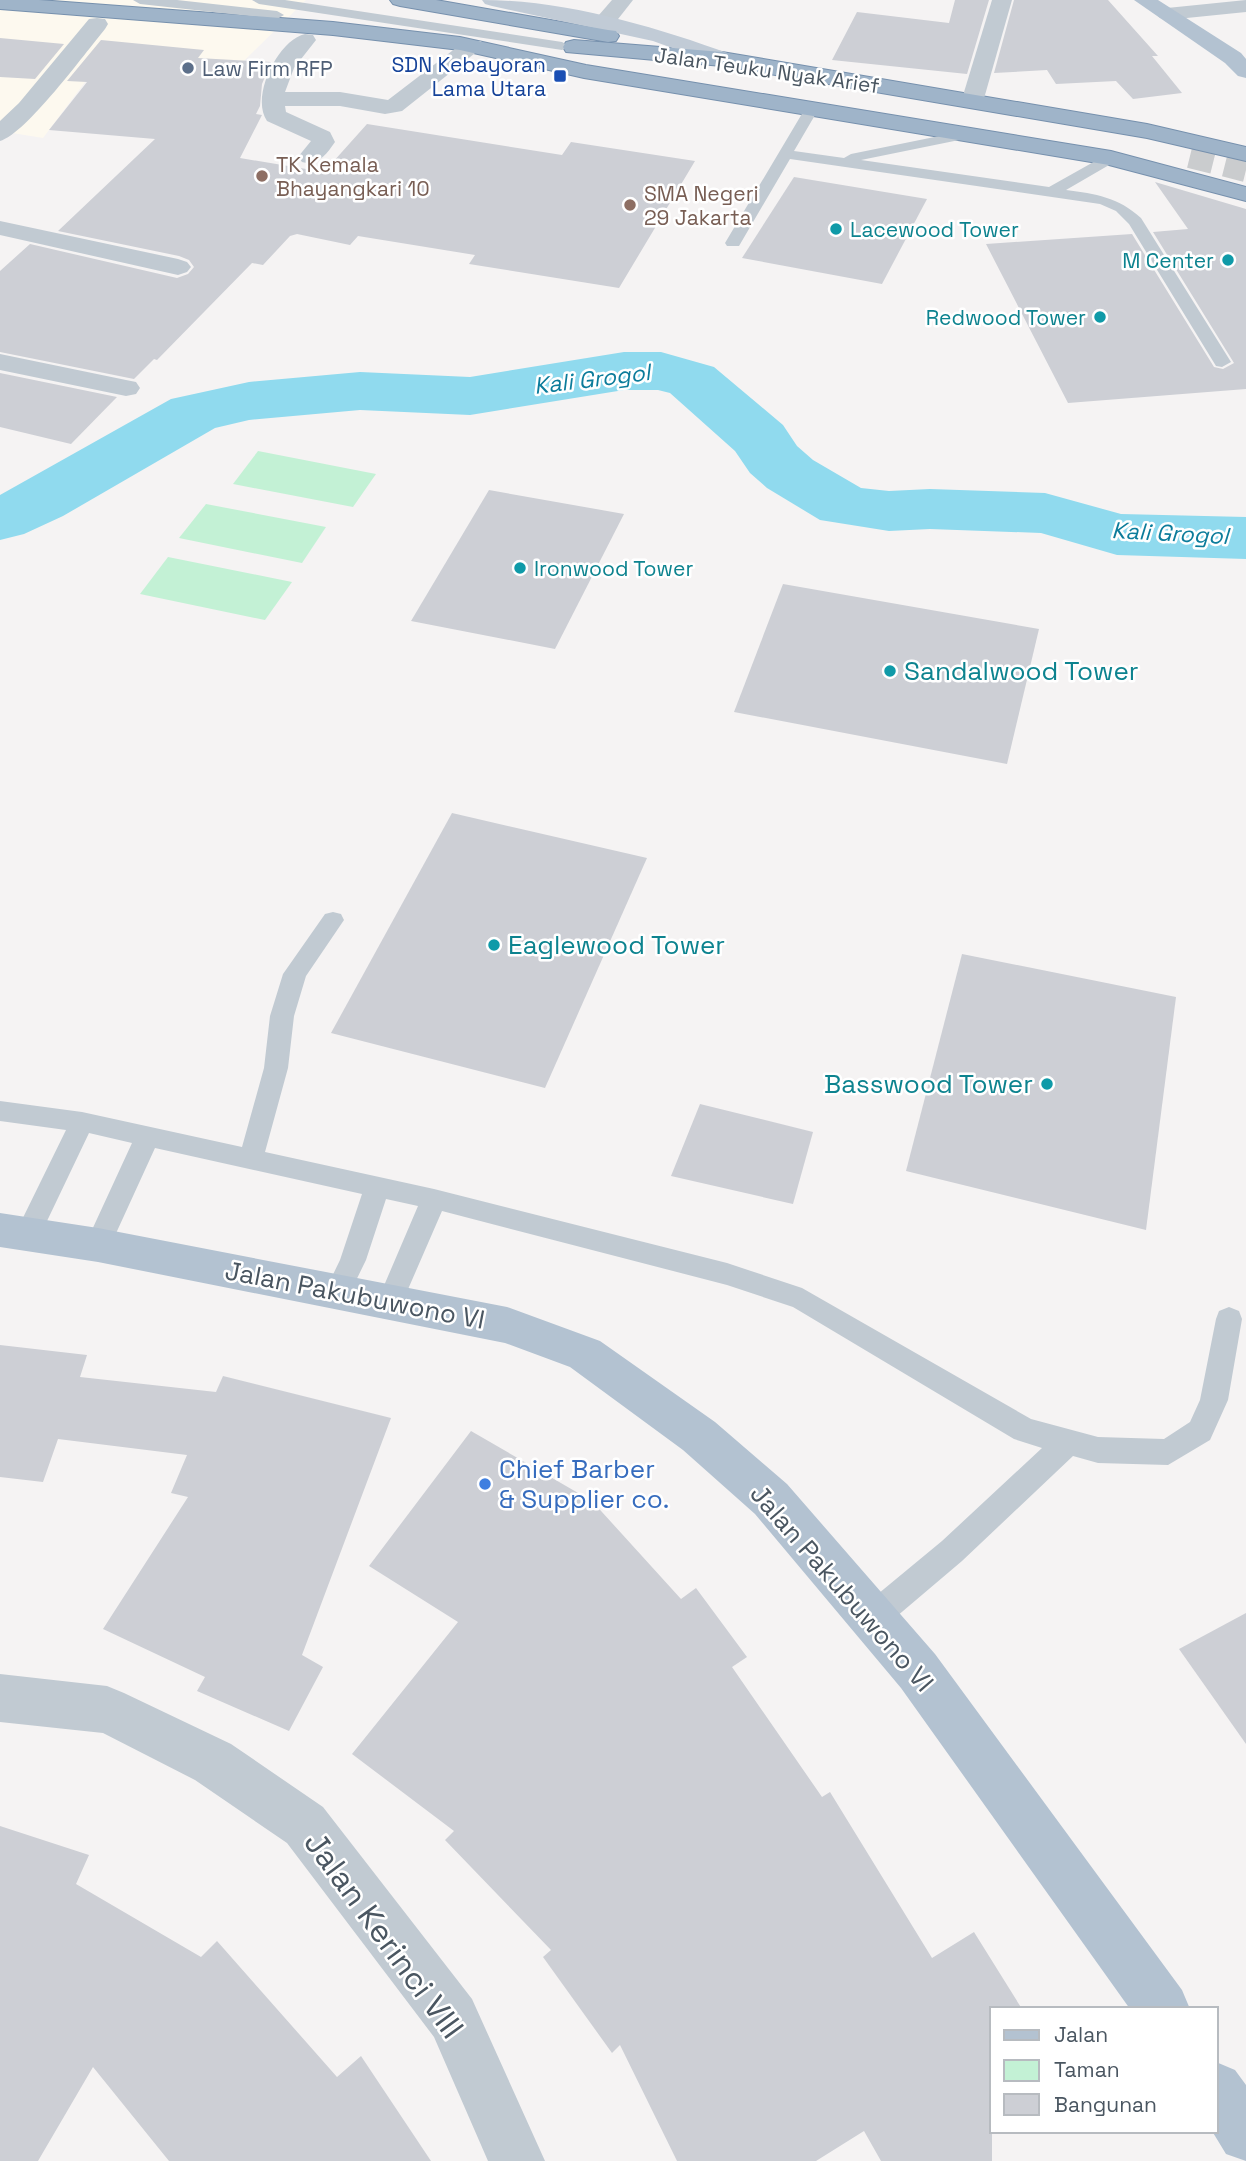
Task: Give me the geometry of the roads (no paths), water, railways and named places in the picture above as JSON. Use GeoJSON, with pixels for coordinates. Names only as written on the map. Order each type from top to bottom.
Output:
{"type":"FeatureCollection","features":[{"type":"Feature","properties":{"kind":"highway","name":"Jalan Teuku Nyak Arief"},"geometry":{"type":"LineString","coordinates":[[286,0],[562,46],[722,59],[1147,131],[1246,154]]}},
{"type":"Feature","properties":{"kind":"highway"},"geometry":{"type":"LineString","coordinates":[[400,0],[642,41],[687,55]]}},
{"type":"Feature","properties":{"kind":"highway"},"geometry":{"type":"LineString","coordinates":[[0,3],[351,30],[437,41]]}},
{"type":"Feature","properties":{"kind":"highway"},"geometry":{"type":"LineString","coordinates":[[0,16],[362,44],[437,41]]}},
{"type":"Feature","properties":{"kind":"highway","name":"Jalan Teuku Nyak Arief"},"geometry":{"type":"LineString","coordinates":[[437,41],[541,58],[584,71],[1111,158],[1246,194]]}},
{"type":"Feature","properties":{"kind":"highway"},"geometry":{"type":"LineString","coordinates":[[562,46],[736,81]]}},
{"type":"Feature","properties":{"kind":"highway"},"geometry":{"type":"LineString","coordinates":[[541,58],[736,81],[1109,139],[1190,156]]}},
{"type":"Feature","properties":{"kind":"main road"},"geometry":{"type":"LineString","coordinates":[[492,0],[659,36],[722,59]]}},
{"type":"Feature","properties":{"kind":"main road"},"geometry":{"type":"LineString","coordinates":[[1144,0],[1233,58],[1246,71]]}},
{"type":"Feature","properties":{"kind":"main road","name":"Jalan Pakubuwono VI"},"geometry":{"type":"LineString","coordinates":[[14,1232],[98,1245],[507,1325],[585,1354],[699,1436],[771,1499],[918,1671],[1162,2007]]}},
{"type":"Feature","properties":{"kind":"main road"},"geometry":{"type":"LineString","coordinates":[[1218,2092],[1246,2134]]}},
{"type":"Feature","properties":{"kind":"street"},"geometry":{"type":"LineString","coordinates":[[603,23],[623,0]]}},
{"type":"Feature","properties":{"kind":"street"},"geometry":{"type":"LineString","coordinates":[[972,102],[1002,0]]}},
{"type":"Feature","properties":{"kind":"street"},"geometry":{"type":"LineString","coordinates":[[1167,14],[1246,6]]}},
{"type":"Feature","properties":{"kind":"street"},"geometry":{"type":"LineString","coordinates":[[0,134],[27,108],[97,24]]}},
{"type":"Feature","properties":{"kind":"street"},"geometry":{"type":"LineString","coordinates":[[305,40],[280,69],[272,99],[275,116],[322,137],[323,142],[310,157]]}},
{"type":"Feature","properties":{"kind":"street"},"geometry":{"type":"LineString","coordinates":[[272,99],[340,99],[385,107],[394,106],[473,46]]}},
{"type":"Feature","properties":{"kind":"street"},"geometry":{"type":"LineString","coordinates":[[3,232],[178,267]]}},
{"type":"Feature","properties":{"kind":"street"},"geometry":{"type":"LineString","coordinates":[[0,362],[126,388]]}},
{"type":"Feature","properties":{"kind":"street","name":"Jalan Kerinci VIII"},"geometry":{"type":"LineString","coordinates":[[0,1698],[107,1710],[213,1762],[305,1825],[453,2018],[517,2161]]}},
{"type":"Feature","properties":{"kind":"lane"},"geometry":{"type":"LineString","coordinates":[[140,0],[373,27],[419,34],[437,41]]}},
{"type":"Feature","properties":{"kind":"lane"},"geometry":{"type":"LineString","coordinates":[[259,0],[562,46]]}},
{"type":"Feature","properties":{"kind":"lane"},"geometry":{"type":"LineString","coordinates":[[733,243],[811,110]]}},
{"type":"Feature","properties":{"kind":"lane"},"geometry":{"type":"LineString","coordinates":[[833,161],[964,135]]}},
{"type":"Feature","properties":{"kind":"lane"},"geometry":{"type":"LineString","coordinates":[[785,154],[1104,200],[1121,208],[1135,221],[1222,362]]}},
{"type":"Feature","properties":{"kind":"lane"},"geometry":{"type":"LineString","coordinates":[[1050,192],[1111,158]]}},
{"type":"Feature","properties":{"kind":"lane"},"geometry":{"type":"LineString","coordinates":[[251,1158],[276,1068],[282,1016],[295,974],[333,920]]}},
{"type":"Feature","properties":{"kind":"lane"},"geometry":{"type":"LineString","coordinates":[[0,1111],[82,1122],[434,1199],[727,1274],[802,1299],[1024,1430],[1097,1450],[1168,1452],[1200,1431],[1214,1400],[1229,1320]]}},
{"type":"Feature","properties":{"kind":"lane"},"geometry":{"type":"LineString","coordinates":[[14,1232],[82,1122]]}},
{"type":"Feature","properties":{"kind":"lane"},"geometry":{"type":"LineString","coordinates":[[98,1245],[147,1137]]}},
{"type":"Feature","properties":{"kind":"lane"},"geometry":{"type":"LineString","coordinates":[[338,1291],[353,1260],[377,1188]]}},
{"type":"Feature","properties":{"kind":"lane"},"geometry":{"type":"LineString","coordinates":[[390,1302],[434,1199]]}},
{"type":"Feature","properties":{"kind":"lane"},"geometry":{"type":"LineString","coordinates":[[872,1618],[952,1551],[1068,1442]]}},
{"type":"Feature","properties":{"kind":"waterway","name":"Kali Grogol"},"geometry":{"type":"LineString","coordinates":[[0,520],[39,502],[194,413],[249,401],[360,391],[470,396],[624,371],[661,371],[692,380],[760,439],[773,459],[790,474],[844,506],[889,511],[930,509],[1045,513],[1117,534],[1246,538]]}},
{"type":"Feature","properties":{"kind":"tunnel"},"geometry":{"type":"LineString","coordinates":[[1190,156],[1246,170]]}},
{"type":"Feature","properties":{"kind":"place","name":"Law Firm RFP"},"geometry":{"type":"Point","coordinates":[188,68]}},
{"type":"Feature","properties":{"kind":"place","name":"SDN Kebayoran Lama Utara"},"geometry":{"type":"Point","coordinates":[560,76]}},
{"type":"Feature","properties":{"kind":"place","name":"TK Kemala Bhayangkari 10"},"geometry":{"type":"Point","coordinates":[262,176]}},
{"type":"Feature","properties":{"kind":"place","name":"SMA Negeri 29 Jakarta"},"geometry":{"type":"Point","coordinates":[630,205]}},
{"type":"Feature","properties":{"kind":"place","name":"Lacewood Tower"},"geometry":{"type":"Point","coordinates":[836,229]}},
{"type":"Feature","properties":{"kind":"place","name":"M Center"},"geometry":{"type":"Point","coordinates":[1228,260]}},
{"type":"Feature","properties":{"kind":"place","name":"Redwood Tower"},"geometry":{"type":"Point","coordinates":[1100,317]}},
{"type":"Feature","properties":{"kind":"place","name":"Ironwood Tower"},"geometry":{"type":"Point","coordinates":[520,568]}},
{"type":"Feature","properties":{"kind":"place","name":"Sandalwood Tower"},"geometry":{"type":"Point","coordinates":[890,671]}},
{"type":"Feature","properties":{"kind":"place","name":"Eaglewood Tower"},"geometry":{"type":"Point","coordinates":[494,945]}},
{"type":"Feature","properties":{"kind":"place","name":"Basswood Tower"},"geometry":{"type":"Point","coordinates":[1047,1084]}},
{"type":"Feature","properties":{"kind":"place","name":"Chief Barber & Supplier co."},"geometry":{"type":"Point","coordinates":[485,1484]}}]}
